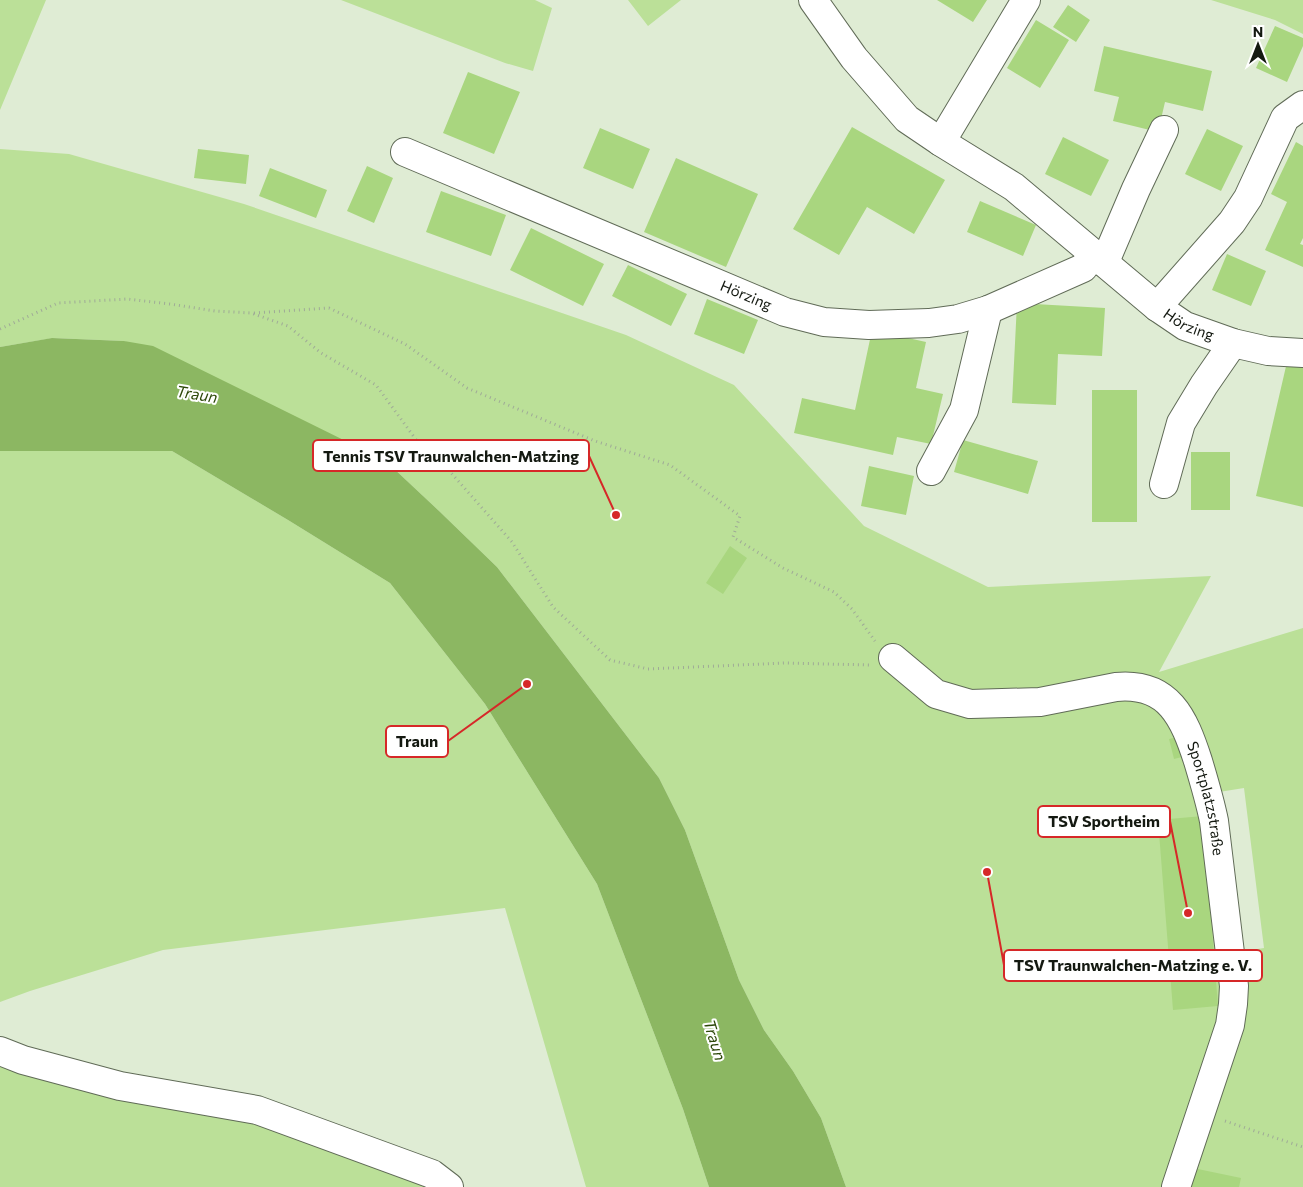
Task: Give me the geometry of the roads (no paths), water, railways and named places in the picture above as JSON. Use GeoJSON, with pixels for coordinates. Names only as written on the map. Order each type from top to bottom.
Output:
{"type":"FeatureCollection","features":[{"type":"Feature","properties":{"kind":"street","name":"Hörzing"},"geometry":{"type":"LineString","coordinates":[[812,0],[854,58],[907,119],[1014,187],[1158,307],[1185,326],[1233,343],[1268,351],[1303,353]]}},
{"type":"Feature","properties":{"kind":"street"},"geometry":{"type":"LineString","coordinates":[[941,142],[1026,0]]}},
{"type":"Feature","properties":{"kind":"street"},"geometry":{"type":"LineString","coordinates":[[1158,307],[1232,222],[1248,198],[1285,118],[1303,105]]}},
{"type":"Feature","properties":{"kind":"street"},"geometry":{"type":"LineString","coordinates":[[1099,258],[1108,257],[1136,189],[1164,130]]}},
{"type":"Feature","properties":{"kind":"street","name":"Hörzing"},"geometry":{"type":"LineString","coordinates":[[405,152],[785,312],[824,322],[869,325],[929,323],[958,319],[988,310],[1083,268],[1099,258]]}},
{"type":"Feature","properties":{"kind":"street"},"geometry":{"type":"LineString","coordinates":[[931,471],[964,410],[988,310]]}},
{"type":"Feature","properties":{"kind":"street"},"geometry":{"type":"LineString","coordinates":[[1164,484],[1181,423],[1233,343]]}},
{"type":"Feature","properties":{"kind":"street","name":"Sportplatzstraße"},"geometry":{"type":"LineString","coordinates":[[899,664],[936,694],[970,704],[1040,702],[1128,686],[1142,688],[1155,693],[1168,702],[1179,714],[1190,736],[1214,821],[1234,986],[1230,1025],[1176,1187]]}},
{"type":"Feature","properties":{"kind":"street"},"geometry":{"type":"LineString","coordinates":[[0,1051],[23,1060],[120,1086],[257,1110],[432,1174],[449,1187]]}},
{"type":"Feature","properties":{"kind":"water"},"geometry":{"type":"Polygon","coordinates":[[[52,338],[124,341],[153,346],[378,457],[390,465],[497,567],[659,778],[685,830],[739,980],[764,1030],[793,1071],[821,1118],[846,1187],[709,1187],[683,1109],[597,884],[485,704],[390,583],[172,451],[0,451],[0,347],[52,338]]]}},
{"type":"Feature","properties":{"kind":"place","name":"Tennis TSV Traunwalchen-Matzing"},"geometry":{"type":"Point","coordinates":[616,515]}},
{"type":"Feature","properties":{"kind":"place","name":"Traun"},"geometry":{"type":"Point","coordinates":[527,684]}},
{"type":"Feature","properties":{"kind":"place","name":"TSV Traunwalchen-Matzing e. V."},"geometry":{"type":"Point","coordinates":[987,872]}},
{"type":"Feature","properties":{"kind":"place","name":"TSV Sportheim"},"geometry":{"type":"Point","coordinates":[1188,913]}}]}
